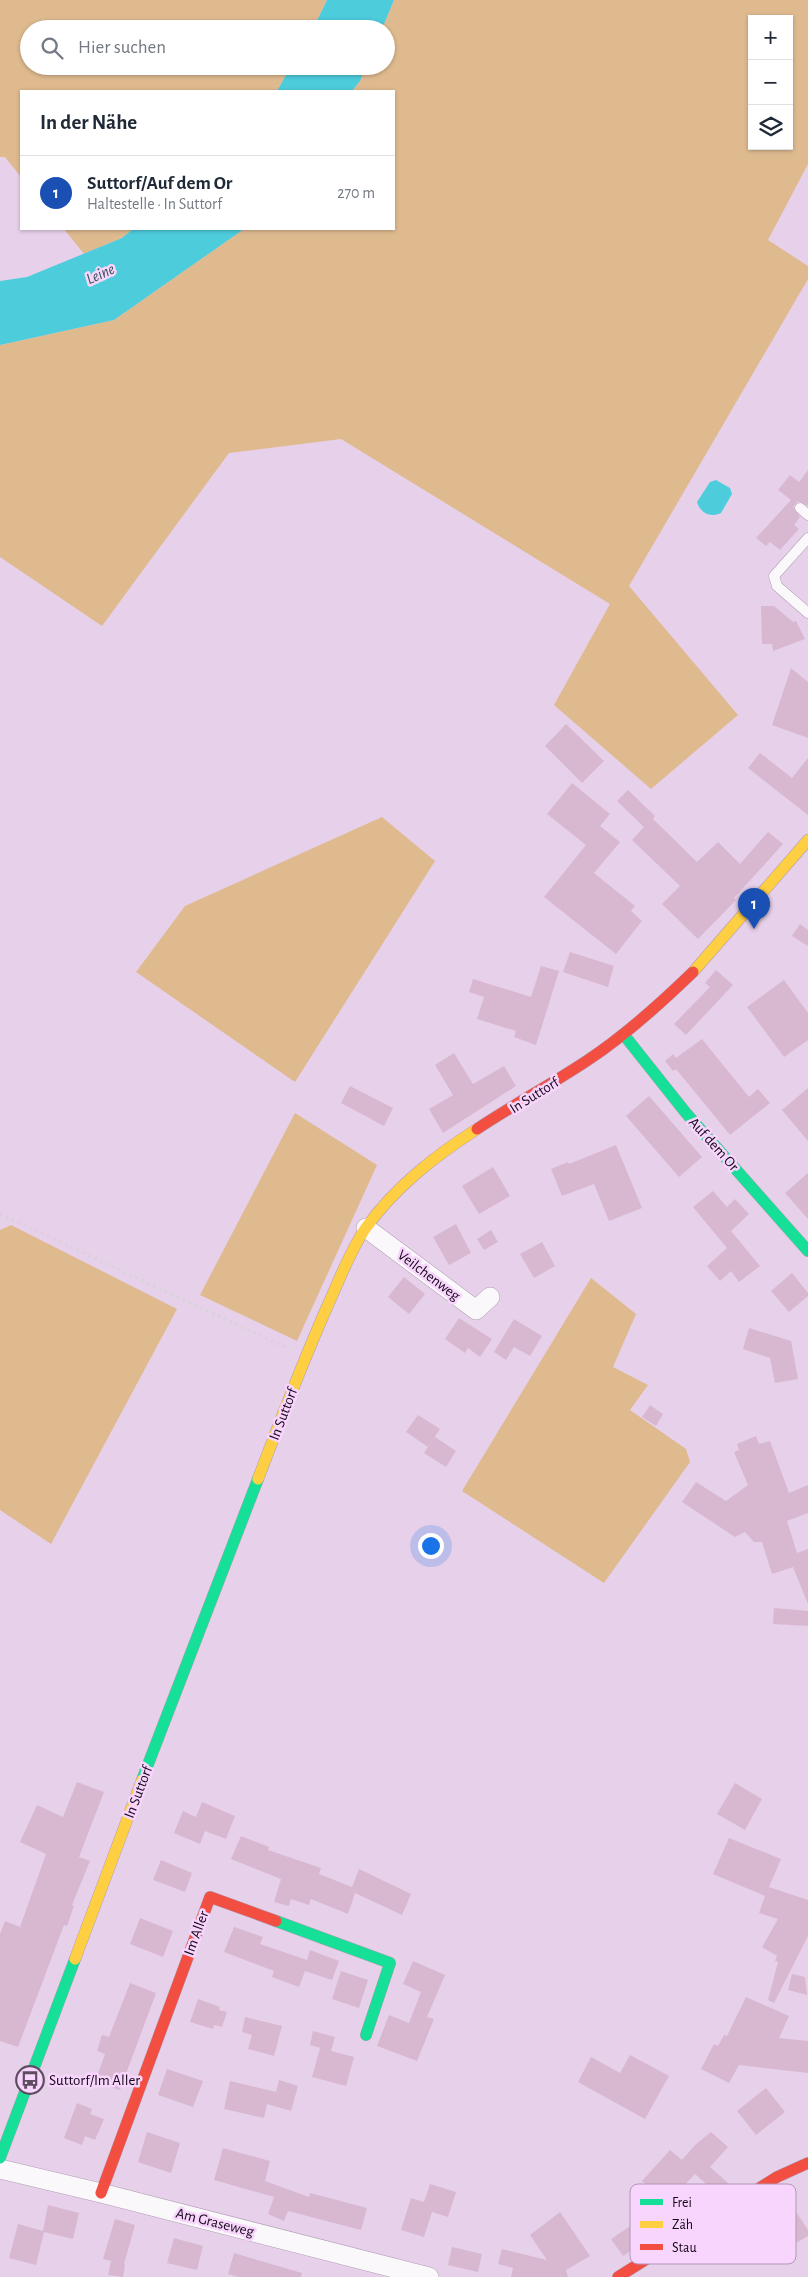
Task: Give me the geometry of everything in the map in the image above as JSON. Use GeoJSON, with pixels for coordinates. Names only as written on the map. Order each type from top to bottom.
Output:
{"type":"FeatureCollection","features":[{"type":"Feature","properties":{"kind":"main road","name":"In Suttorf"},"geometry":{"type":"LineString","coordinates":[[0,2158],[178,1684],[305,1356],[347,1263],[366,1228],[392,1197],[451,1146],[591,1060],[668,998],[701,965],[808,840]]}},
{"type":"Feature","properties":{"kind":"main road","name":"Auf dem Or"},"geometry":{"type":"LineString","coordinates":[[624,1034],[686,1113],[808,1251]]}},
{"type":"Feature","properties":{"kind":"main road","name":"Im Aller"},"geometry":{"type":"LineString","coordinates":[[101,2193],[210,1897],[390,1963],[366,2035]]}},
{"type":"Feature","properties":{"kind":"main road"},"geometry":{"type":"LineString","coordinates":[[767,2184],[808,2163]]}},
{"type":"Feature","properties":{"kind":"main road"},"geometry":{"type":"LineString","coordinates":[[618,2277],[639,2264]]}},
{"type":"Feature","properties":{"kind":"street","name":"Veilchenweg"},"geometry":{"type":"LineString","coordinates":[[366,1228],[476,1310],[490,1298]]}},
{"type":"Feature","properties":{"kind":"street","name":"Am Graseweg"},"geometry":{"type":"LineString","coordinates":[[0,2169],[429,2277]]}},
{"type":"Feature","properties":{"kind":"lane"},"geometry":{"type":"LineString","coordinates":[[800,508],[808,515]]}},
{"type":"Feature","properties":{"kind":"lane"},"geometry":{"type":"LineString","coordinates":[[808,538],[774,576],[777,586],[808,613]]}},
{"type":"Feature","properties":{"kind":"path"},"geometry":{"type":"LineString","coordinates":[[0,1214],[305,1356]]}},
{"type":"Feature","properties":{"kind":"shaded area"},"geometry":{"type":"Polygon","coordinates":[[[0,0],[327,0],[317,20],[20,20],[20,75],[286,75],[278,90],[20,90],[20,176],[5,157],[0,157],[0,0]]]}},
{"type":"Feature","properties":{"kind":"shaded area"},"geometry":{"type":"Polygon","coordinates":[[[394,0],[808,0],[808,164],[768,240],[808,266],[808,279],[629,586],[738,715],[651,789],[554,705],[610,604],[341,439],[229,453],[102,626],[0,557],[0,345],[114,320],[243,230],[395,230],[395,90],[353,90],[362,75],[395,75],[395,20],[386,20],[394,0]]]}},
{"type":"Feature","properties":{"kind":"shaded area"},"geometry":{"type":"Polygon","coordinates":[[[65,230],[132,230],[122,238],[84,254],[65,230]]]}},
{"type":"Feature","properties":{"kind":"shaded area"},"geometry":{"type":"Polygon","coordinates":[[[382,817],[435,861],[295,1082],[136,972],[185,906],[382,817]]]}},
{"type":"Feature","properties":{"kind":"shaded area"},"geometry":{"type":"Polygon","coordinates":[[[295,1113],[377,1165],[297,1341],[200,1295],[295,1113]]]}},
{"type":"Feature","properties":{"kind":"shaded area"},"geometry":{"type":"Polygon","coordinates":[[[11,1225],[177,1309],[51,1544],[0,1510],[0,1230],[11,1225]]]}},
{"type":"Feature","properties":{"kind":"shaded area"},"geometry":{"type":"Polygon","coordinates":[[[591,1278],[636,1314],[613,1367],[648,1385],[630,1410],[686,1449],[690,1462],[604,1583],[462,1491],[591,1278]]]}},
{"type":"Feature","properties":{"kind":"water"},"geometry":{"type":"Polygon","coordinates":[[[327,0],[394,0],[386,20],[317,20],[327,0]]]}},
{"type":"Feature","properties":{"kind":"water"},"geometry":{"type":"Polygon","coordinates":[[[286,75],[362,75],[353,90],[278,90],[286,75]]]}},
{"type":"Feature","properties":{"kind":"water","name":"Leine"},"geometry":{"type":"Polygon","coordinates":[[[132,230],[243,230],[114,320],[0,345],[0,281],[27,277],[122,238],[132,230]]]}},
{"type":"Feature","properties":{"kind":"water"},"geometry":{"type":"Polygon","coordinates":[[[716,480],[730,488],[732,494],[721,513],[710,515],[703,512],[697,502],[710,482],[716,480]]]}},
{"type":"Feature","properties":{"kind":"building"},"geometry":{"type":"Polygon","coordinates":[[[808,470],[808,506],[798,501],[793,507],[800,517],[794,525],[799,529],[780,550],[770,542],[766,546],[756,538],[791,500],[778,490],[790,475],[799,482],[808,470]]]}},
{"type":"Feature","properties":{"kind":"building"},"geometry":{"type":"Polygon","coordinates":[[[761,606],[774,606],[793,622],[796,621],[805,639],[773,651],[772,644],[762,644],[761,606]]]}},
{"type":"Feature","properties":{"kind":"building"},"geometry":{"type":"Polygon","coordinates":[[[791,668],[808,682],[808,738],[772,725],[791,668]]]}},
{"type":"Feature","properties":{"kind":"building"},"geometry":{"type":"Polygon","coordinates":[[[566,724],[604,761],[582,783],[545,746],[566,724]]]}},
{"type":"Feature","properties":{"kind":"building"},"geometry":{"type":"Polygon","coordinates":[[[760,753],[792,778],[808,758],[808,815],[748,768],[760,753]]]}},
{"type":"Feature","properties":{"kind":"building"},"geometry":{"type":"Polygon","coordinates":[[[572,783],[610,814],[600,826],[620,842],[594,873],[635,906],[631,911],[642,921],[616,954],[544,897],[586,845],[547,814],[572,783]]]}},
{"type":"Feature","properties":{"kind":"building"},"geometry":{"type":"Polygon","coordinates":[[[628,790],[655,816],[653,819],[697,862],[718,842],[740,864],[768,832],[783,844],[734,898],[736,900],[698,939],[662,904],[680,886],[632,840],[644,827],[617,801],[628,790]]]}},
{"type":"Feature","properties":{"kind":"building"},"geometry":{"type":"Polygon","coordinates":[[[800,924],[808,930],[808,946],[792,936],[800,924]]]}},
{"type":"Feature","properties":{"kind":"building"},"geometry":{"type":"Polygon","coordinates":[[[570,952],[614,966],[608,987],[563,972],[570,952]]]}},
{"type":"Feature","properties":{"kind":"building"},"geometry":{"type":"Polygon","coordinates":[[[541,966],[559,971],[536,1045],[514,1037],[516,1031],[477,1019],[484,997],[469,992],[473,979],[531,997],[541,966]]]}},
{"type":"Feature","properties":{"kind":"building"},"geometry":{"type":"Polygon","coordinates":[[[716,970],[733,985],[686,1035],[674,1024],[710,987],[705,983],[716,970]]]}},
{"type":"Feature","properties":{"kind":"building"},"geometry":{"type":"Polygon","coordinates":[[[784,980],[808,1013],[808,1040],[784,1057],[747,1007],[784,980]]]}},
{"type":"Feature","properties":{"kind":"building"},"geometry":{"type":"Polygon","coordinates":[[[702,1039],[749,1097],[758,1089],[770,1103],[730,1135],[676,1069],[673,1071],[665,1061],[673,1054],[676,1058],[702,1039]]]}},
{"type":"Feature","properties":{"kind":"building"},"geometry":{"type":"Polygon","coordinates":[[[454,1053],[473,1084],[504,1066],[516,1086],[443,1133],[429,1109],[453,1095],[435,1065],[454,1053]]]}},
{"type":"Feature","properties":{"kind":"building"},"geometry":{"type":"Polygon","coordinates":[[[350,1086],[393,1108],[384,1126],[341,1103],[350,1086]]]}},
{"type":"Feature","properties":{"kind":"building"},"geometry":{"type":"Polygon","coordinates":[[[808,1088],[808,1141],[782,1110],[808,1088]]]}},
{"type":"Feature","properties":{"kind":"building"},"geometry":{"type":"Polygon","coordinates":[[[649,1096],[702,1157],[679,1177],[626,1116],[649,1096]]]}},
{"type":"Feature","properties":{"kind":"building"},"geometry":{"type":"Polygon","coordinates":[[[616,1145],[642,1208],[609,1221],[594,1184],[562,1196],[551,1169],[568,1162],[569,1164],[616,1145]]]}},
{"type":"Feature","properties":{"kind":"building"},"geometry":{"type":"Polygon","coordinates":[[[493,1167],[510,1196],[479,1214],[462,1186],[493,1167]]]}},
{"type":"Feature","properties":{"kind":"building"},"geometry":{"type":"Polygon","coordinates":[[[808,1173],[808,1219],[785,1193],[808,1173]]]}},
{"type":"Feature","properties":{"kind":"building"},"geometry":{"type":"Polygon","coordinates":[[[713,1191],[727,1207],[735,1199],[749,1214],[731,1231],[760,1266],[739,1282],[731,1271],[720,1281],[707,1266],[727,1248],[693,1207],[713,1191]]]}},
{"type":"Feature","properties":{"kind":"building"},"geometry":{"type":"Polygon","coordinates":[[[456,1224],[471,1253],[449,1265],[433,1237],[456,1224]]]}},
{"type":"Feature","properties":{"kind":"building"},"geometry":{"type":"Polygon","coordinates":[[[491,1230],[498,1242],[484,1250],[477,1239],[491,1230]]]}},
{"type":"Feature","properties":{"kind":"building"},"geometry":{"type":"Polygon","coordinates":[[[542,1242],[555,1266],[534,1278],[520,1254],[542,1242]]]}},
{"type":"Feature","properties":{"kind":"building"},"geometry":{"type":"Polygon","coordinates":[[[792,1273],[808,1293],[808,1296],[789,1312],[771,1291],[792,1273]]]}},
{"type":"Feature","properties":{"kind":"building"},"geometry":{"type":"Polygon","coordinates":[[[404,1277],[425,1294],[409,1314],[388,1297],[404,1277]]]}},
{"type":"Feature","properties":{"kind":"building"},"geometry":{"type":"Polygon","coordinates":[[[459,1318],[492,1339],[480,1357],[468,1348],[465,1353],[445,1339],[459,1318]]]}},
{"type":"Feature","properties":{"kind":"building"},"geometry":{"type":"Polygon","coordinates":[[[514,1319],[542,1336],[530,1356],[514,1347],[506,1360],[494,1352],[514,1319]]]}},
{"type":"Feature","properties":{"kind":"building"},"geometry":{"type":"Polygon","coordinates":[[[749,1328],[791,1341],[798,1379],[775,1383],[770,1358],[743,1349],[749,1328]]]}},
{"type":"Feature","properties":{"kind":"building"},"geometry":{"type":"Polygon","coordinates":[[[650,1405],[663,1414],[656,1426],[642,1417],[650,1405]]]}},
{"type":"Feature","properties":{"kind":"building"},"geometry":{"type":"Polygon","coordinates":[[[418,1415],[440,1429],[428,1447],[406,1432],[418,1415]]]}},
{"type":"Feature","properties":{"kind":"building"},"geometry":{"type":"Polygon","coordinates":[[[756,1436],[759,1444],[770,1441],[789,1493],[808,1485],[808,1513],[787,1521],[797,1553],[808,1549],[808,1604],[793,1567],[772,1574],[762,1542],[754,1542],[745,1532],[735,1537],[682,1502],[696,1482],[726,1501],[748,1485],[734,1452],[739,1450],[737,1444],[756,1436]]]}},
{"type":"Feature","properties":{"kind":"building"},"geometry":{"type":"Polygon","coordinates":[[[435,1437],[456,1451],[446,1467],[424,1453],[435,1437]]]}},
{"type":"Feature","properties":{"kind":"building"},"geometry":{"type":"Polygon","coordinates":[[[774,1608],[808,1611],[808,1626],[773,1624],[774,1608]]]}},
{"type":"Feature","properties":{"kind":"building"},"geometry":{"type":"Polygon","coordinates":[[[77,1782],[104,1792],[79,1857],[90,1861],[72,1905],[74,1906],[67,1926],[64,1925],[18,2047],[0,2041],[0,1934],[5,1921],[20,1927],[46,1854],[20,1842],[37,1805],[63,1817],[77,1782]]]}},
{"type":"Feature","properties":{"kind":"building"},"geometry":{"type":"Polygon","coordinates":[[[735,1783],[762,1799],[745,1830],[717,1814],[735,1783]]]}},
{"type":"Feature","properties":{"kind":"building"},"geometry":{"type":"Polygon","coordinates":[[[202,1802],[235,1816],[226,1839],[205,1831],[200,1844],[174,1833],[183,1811],[196,1817],[202,1802]]]}},
{"type":"Feature","properties":{"kind":"building"},"geometry":{"type":"Polygon","coordinates":[[[241,1836],[269,1847],[268,1850],[321,1868],[319,1874],[352,1887],[359,1869],[411,1894],[402,1915],[355,1893],[348,1914],[311,1899],[309,1905],[291,1899],[289,1906],[274,1902],[281,1879],[231,1859],[241,1836]]]}},
{"type":"Feature","properties":{"kind":"building"},"geometry":{"type":"Polygon","coordinates":[[[729,1838],[781,1859],[769,1887],[808,1900],[808,1936],[774,2003],[768,2000],[778,1962],[775,1961],[777,1956],[762,1947],[778,1919],[759,1913],[765,1896],[713,1874],[729,1838]]]}},
{"type":"Feature","properties":{"kind":"building"},"geometry":{"type":"Polygon","coordinates":[[[161,1860],[192,1873],[185,1892],[153,1880],[161,1860]]]}},
{"type":"Feature","properties":{"kind":"building"},"geometry":{"type":"Polygon","coordinates":[[[140,1918],[173,1931],[163,1957],[130,1944],[140,1918]]]}},
{"type":"Feature","properties":{"kind":"building"},"geometry":{"type":"Polygon","coordinates":[[[234,1927],[263,1937],[260,1944],[307,1960],[310,1950],[339,1961],[332,1980],[305,1971],[299,1987],[272,1977],[274,1971],[224,1952],[234,1927]]]}},
{"type":"Feature","properties":{"kind":"building"},"geometry":{"type":"Polygon","coordinates":[[[413,1961],[445,1975],[427,2017],[434,2019],[417,2061],[377,2046],[389,2015],[409,2023],[421,1992],[403,1984],[413,1961]]]}},
{"type":"Feature","properties":{"kind":"building"},"geometry":{"type":"Polygon","coordinates":[[[341,1971],[368,1980],[359,2008],[332,1999],[341,1971]]]}},
{"type":"Feature","properties":{"kind":"building"},"geometry":{"type":"Polygon","coordinates":[[[792,1974],[805,1977],[807,1995],[788,1990],[792,1974]]]}},
{"type":"Feature","properties":{"kind":"building"},"geometry":{"type":"Polygon","coordinates":[[[130,1983],[156,1993],[120,2090],[95,2082],[105,2054],[97,2051],[102,2035],[109,2037],[130,1983]]]}},
{"type":"Feature","properties":{"kind":"building"},"geometry":{"type":"Polygon","coordinates":[[[746,1997],[789,2016],[779,2038],[808,2041],[808,2073],[739,2065],[729,2083],[701,2069],[714,2044],[718,2046],[724,2035],[727,2036],[746,1997]]]}},
{"type":"Feature","properties":{"kind":"building"},"geometry":{"type":"Polygon","coordinates":[[[198,1999],[220,2007],[219,2010],[227,2012],[222,2027],[214,2025],[213,2029],[190,2022],[198,1999]]]}},
{"type":"Feature","properties":{"kind":"building"},"geometry":{"type":"Polygon","coordinates":[[[245,2017],[282,2026],[274,2056],[248,2049],[252,2035],[242,2032],[245,2017]]]}},
{"type":"Feature","properties":{"kind":"building"},"geometry":{"type":"Polygon","coordinates":[[[313,2031],[335,2037],[331,2051],[310,2045],[313,2031]]]}},
{"type":"Feature","properties":{"kind":"building"},"geometry":{"type":"Polygon","coordinates":[[[320,2048],[354,2057],[346,2086],[312,2077],[320,2048]]]}},
{"type":"Feature","properties":{"kind":"building"},"geometry":{"type":"Polygon","coordinates":[[[630,2055],[669,2076],[645,2119],[578,2082],[591,2057],[620,2073],[630,2055]]]}},
{"type":"Feature","properties":{"kind":"building"},"geometry":{"type":"Polygon","coordinates":[[[167,2069],[203,2081],[193,2107],[158,2095],[167,2069]]]}},
{"type":"Feature","properties":{"kind":"building"},"geometry":{"type":"Polygon","coordinates":[[[279,2080],[298,2086],[291,2111],[267,2104],[264,2118],[224,2109],[230,2081],[276,2092],[279,2080]]]}},
{"type":"Feature","properties":{"kind":"building"},"geometry":{"type":"Polygon","coordinates":[[[766,2088],[785,2112],[756,2135],[737,2111],[766,2088]]]}},
{"type":"Feature","properties":{"kind":"building"},"geometry":{"type":"Polygon","coordinates":[[[77,2103],[92,2109],[90,2114],[104,2119],[95,2140],[85,2136],[82,2145],[64,2138],[77,2103]]]}},
{"type":"Feature","properties":{"kind":"building"},"geometry":{"type":"Polygon","coordinates":[[[147,2132],[180,2143],[171,2173],[138,2162],[147,2132]]]}},
{"type":"Feature","properties":{"kind":"building"},"geometry":{"type":"Polygon","coordinates":[[[711,2132],[728,2147],[710,2167],[727,2184],[706,2184],[695,2174],[686,2184],[645,2184],[642,2181],[670,2150],[682,2160],[696,2144],[711,2132]]]}},
{"type":"Feature","properties":{"kind":"building"},"geometry":{"type":"Polygon","coordinates":[[[223,2148],[270,2161],[265,2181],[309,2197],[310,2193],[367,2208],[361,2230],[288,2211],[284,2221],[268,2214],[274,2197],[214,2180],[223,2148]]]}},
{"type":"Feature","properties":{"kind":"building"},"geometry":{"type":"Polygon","coordinates":[[[430,2184],[456,2192],[448,2217],[432,2212],[424,2237],[401,2230],[411,2198],[424,2202],[430,2184]]]}},
{"type":"Feature","properties":{"kind":"building"},"geometry":{"type":"Polygon","coordinates":[[[48,2205],[79,2213],[73,2239],[44,2232],[36,2265],[9,2258],[18,2224],[43,2231],[48,2205]]]}},
{"type":"Feature","properties":{"kind":"building"},"geometry":{"type":"Polygon","coordinates":[[[560,2212],[590,2256],[566,2270],[568,2277],[511,2277],[513,2268],[498,2264],[502,2249],[547,2260],[530,2235],[560,2212]]]}},
{"type":"Feature","properties":{"kind":"building"},"geometry":{"type":"Polygon","coordinates":[[[796,2212],[808,2230],[808,2236],[796,2243],[796,2212]]]}},
{"type":"Feature","properties":{"kind":"building"},"geometry":{"type":"Polygon","coordinates":[[[115,2219],[135,2225],[124,2264],[123,2277],[108,2275],[111,2261],[103,2259],[115,2219]]]}},
{"type":"Feature","properties":{"kind":"building"},"geometry":{"type":"Polygon","coordinates":[[[630,2226],[630,2251],[623,2256],[611,2239],[630,2226]]]}},
{"type":"Feature","properties":{"kind":"building"},"geometry":{"type":"Polygon","coordinates":[[[174,2238],[203,2246],[197,2270],[167,2263],[174,2238]]]}},
{"type":"Feature","properties":{"kind":"building"},"geometry":{"type":"Polygon","coordinates":[[[452,2247],[482,2254],[478,2272],[448,2265],[452,2247]]]}},
{"type":"Feature","properties":{"kind":"building"},"geometry":{"type":"Polygon","coordinates":[[[234,2253],[302,2273],[301,2277],[238,2277],[228,2274],[234,2253]]]}},
{"type":"Feature","properties":{"kind":"traffic: fast"},"geometry":{"type":"LineString","coordinates":[[624,1035],[686,1113],[808,1251]]}},
{"type":"Feature","properties":{"kind":"traffic: fast"},"geometry":{"type":"LineString","coordinates":[[142,1780],[258,1479]]}},
{"type":"Feature","properties":{"kind":"traffic: fast"},"geometry":{"type":"LineString","coordinates":[[276,1921],[390,1963],[366,2035]]}},
{"type":"Feature","properties":{"kind":"traffic: fast"},"geometry":{"type":"LineString","coordinates":[[0,2158],[75,1959]]}},
{"type":"Feature","properties":{"kind":"traffic: slow"},"geometry":{"type":"LineString","coordinates":[[693,972],[808,840]]}},
{"type":"Feature","properties":{"kind":"traffic: slow"},"geometry":{"type":"LineString","coordinates":[[258,1479],[318,1328],[359,1238],[389,1199],[416,1173],[477,1129]]}},
{"type":"Feature","properties":{"kind":"traffic: slow"},"geometry":{"type":"LineString","coordinates":[[75,1959],[142,1780]]}},
{"type":"Feature","properties":{"kind":"traffic: jam"},"geometry":{"type":"LineString","coordinates":[[477,1129],[574,1069],[616,1040],[693,972]]}},
{"type":"Feature","properties":{"kind":"traffic: jam"},"geometry":{"type":"LineString","coordinates":[[101,2193],[210,1897],[276,1921]]}},
{"type":"Feature","properties":{"kind":"traffic: jam"},"geometry":{"type":"LineString","coordinates":[[766,2184],[808,2163]]}},
{"type":"Feature","properties":{"kind":"traffic: jam"},"geometry":{"type":"LineString","coordinates":[[618,2277],[639,2264]]}},
{"type":"Feature","properties":{"kind":"place","name":"Suttorf/Auf dem Or"},"geometry":{"type":"Point","coordinates":[754,929]}},
{"type":"Feature","properties":{"kind":"place","name":"Suttorf/Im Aller"},"geometry":{"type":"Point","coordinates":[30,2080]}}]}
